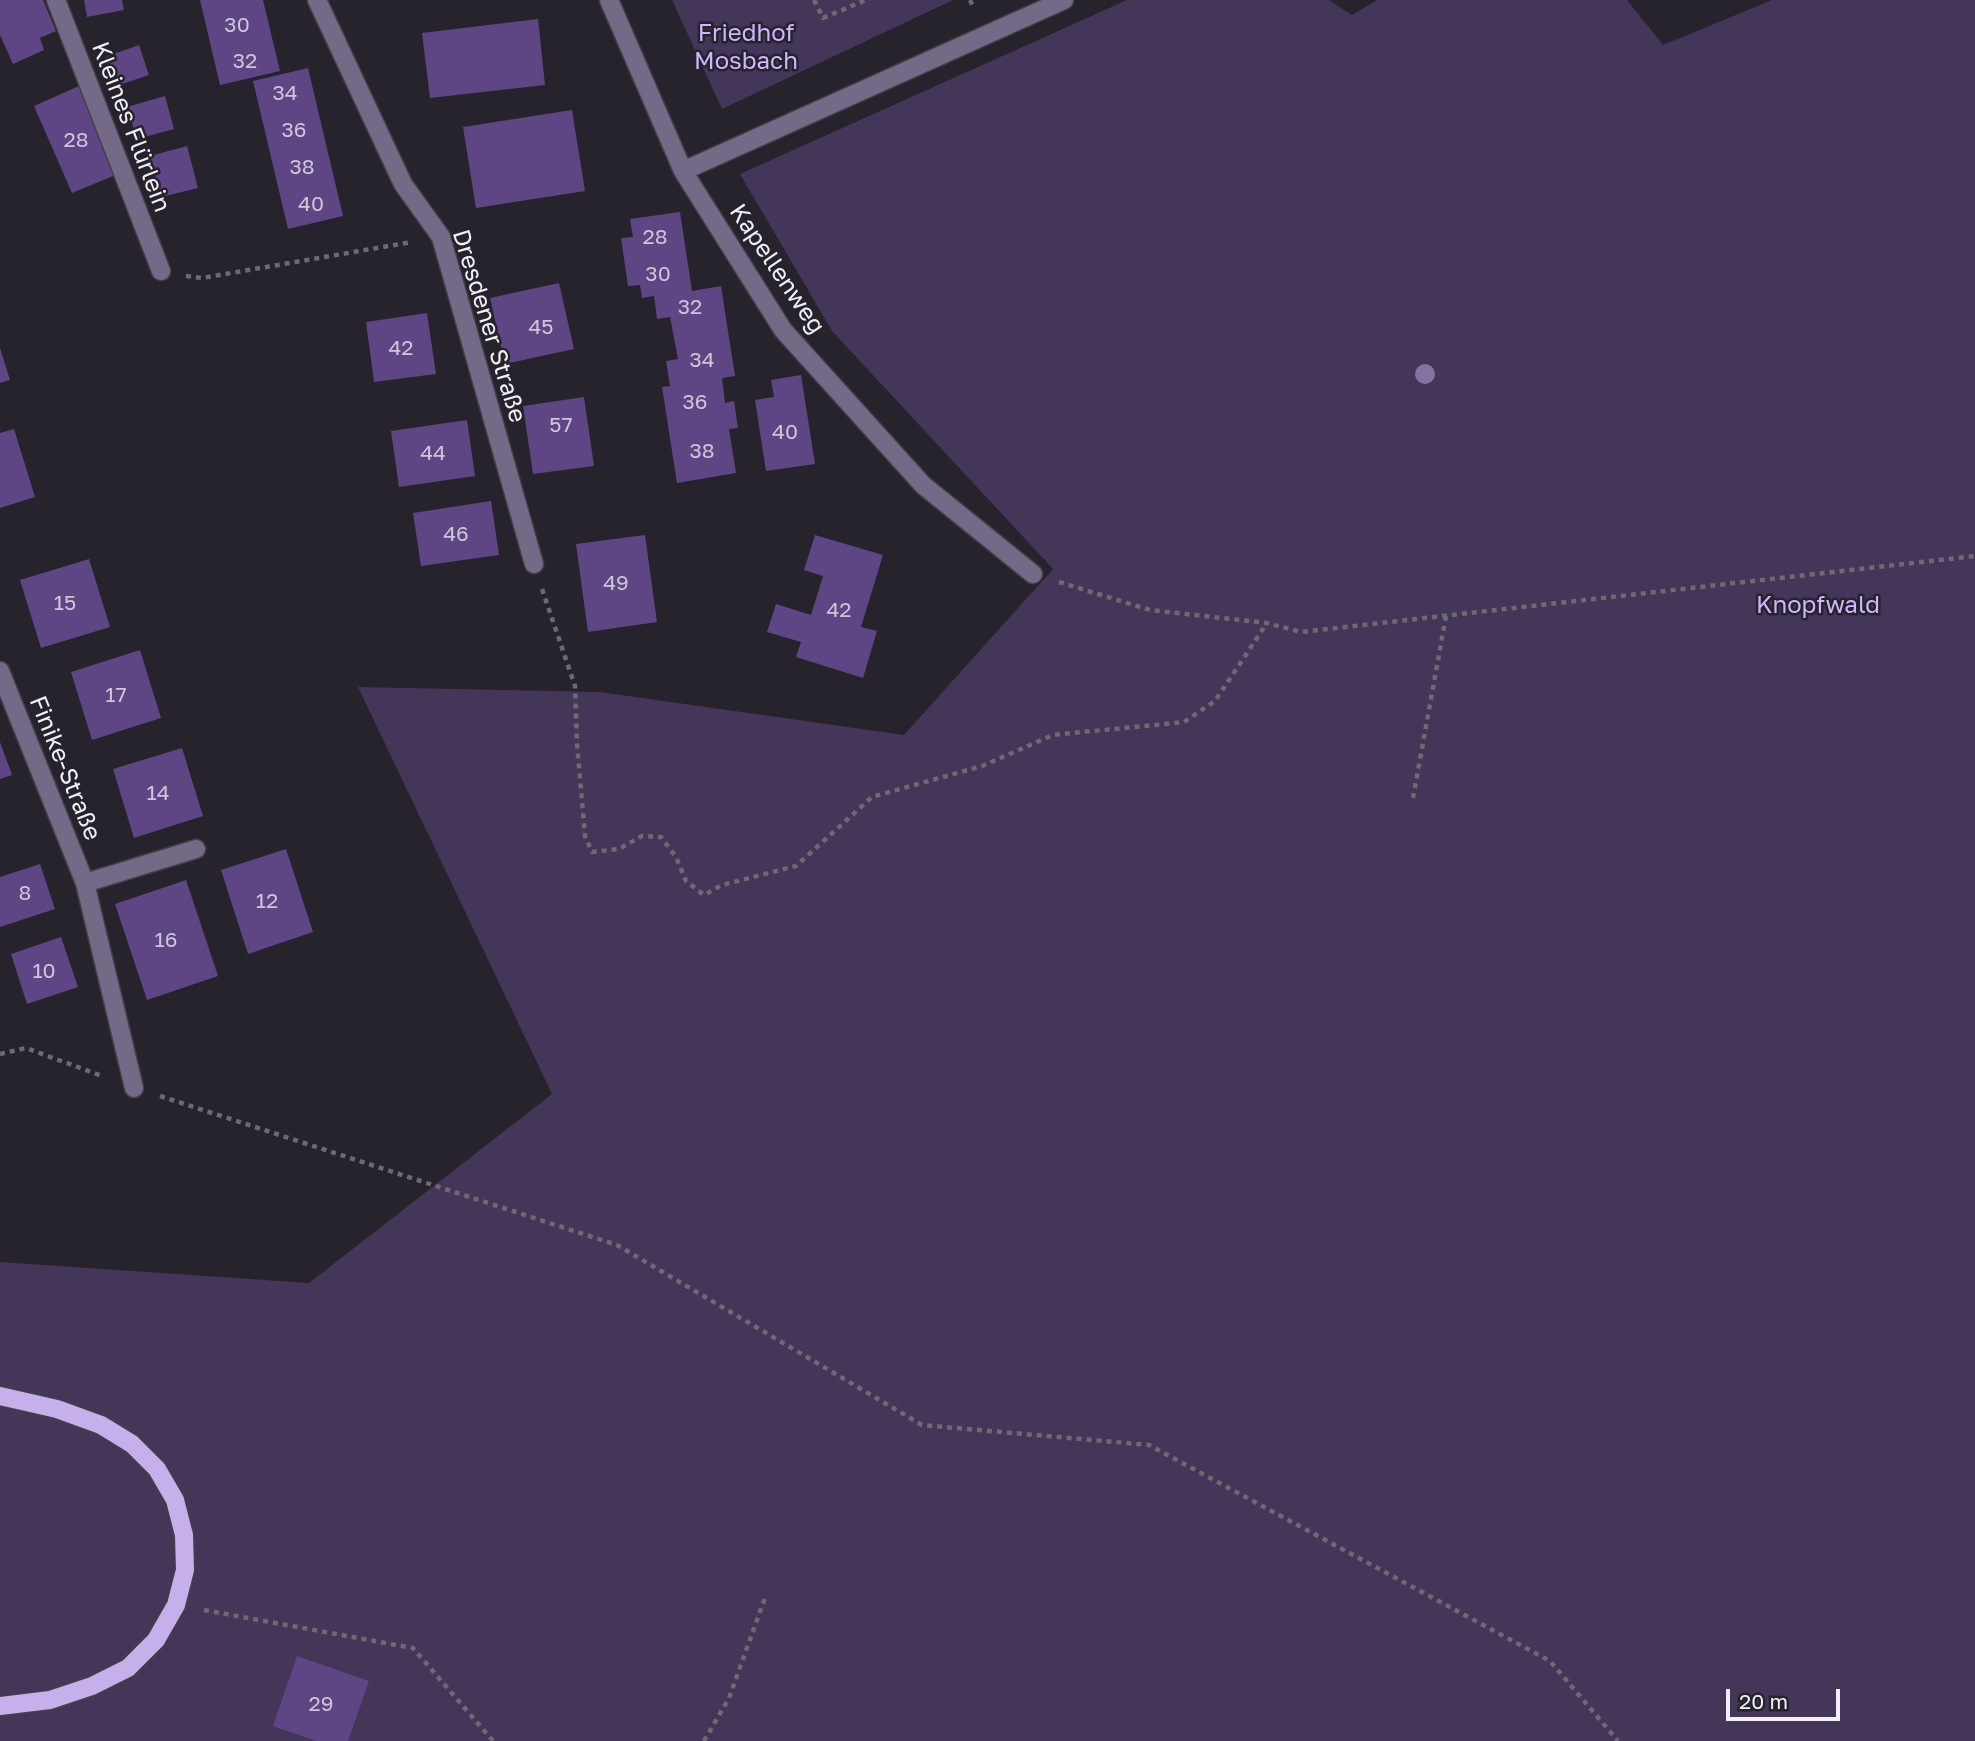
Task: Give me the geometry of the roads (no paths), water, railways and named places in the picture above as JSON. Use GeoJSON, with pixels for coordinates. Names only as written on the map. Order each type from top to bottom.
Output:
{"type":"FeatureCollection","features":[{"type":"Feature","properties":{"kind":"main road"},"geometry":{"type":"LineString","coordinates":[[0,1396],[58,1409],[101,1425],[132,1444],[157,1469],[175,1500],[184,1535],[185,1570],[176,1605],[156,1640],[128,1668],[92,1686],[50,1700],[0,1706]]}},
{"type":"Feature","properties":{"kind":"street","name":"Kleines Flürlein"},"geometry":{"type":"LineString","coordinates":[[56,0],[161,271]]}},
{"type":"Feature","properties":{"kind":"street","name":"Dresdener Straße"},"geometry":{"type":"LineString","coordinates":[[317,0],[402,184],[441,237],[534,564]]}},
{"type":"Feature","properties":{"kind":"street","name":"Kapellenweg"},"geometry":{"type":"LineString","coordinates":[[609,0],[683,171],[783,330],[923,485],[1032,574]]}},
{"type":"Feature","properties":{"kind":"street"},"geometry":{"type":"LineString","coordinates":[[683,171],[1064,0]]}},
{"type":"Feature","properties":{"kind":"street","name":"Finike-Straße"},"geometry":{"type":"LineString","coordinates":[[0,671],[85,883],[134,1087]]}},
{"type":"Feature","properties":{"kind":"street"},"geometry":{"type":"LineString","coordinates":[[85,883],[196,849]]}},
{"type":"Feature","properties":{"kind":"park label","name":"Friedhof Mosbach"},"geometry":{"type":"Point","coordinates":[746,47]}},
{"type":"Feature","properties":{"kind":"park label","name":"Knopfwald"},"geometry":{"type":"Point","coordinates":[1818,605]}}]}
